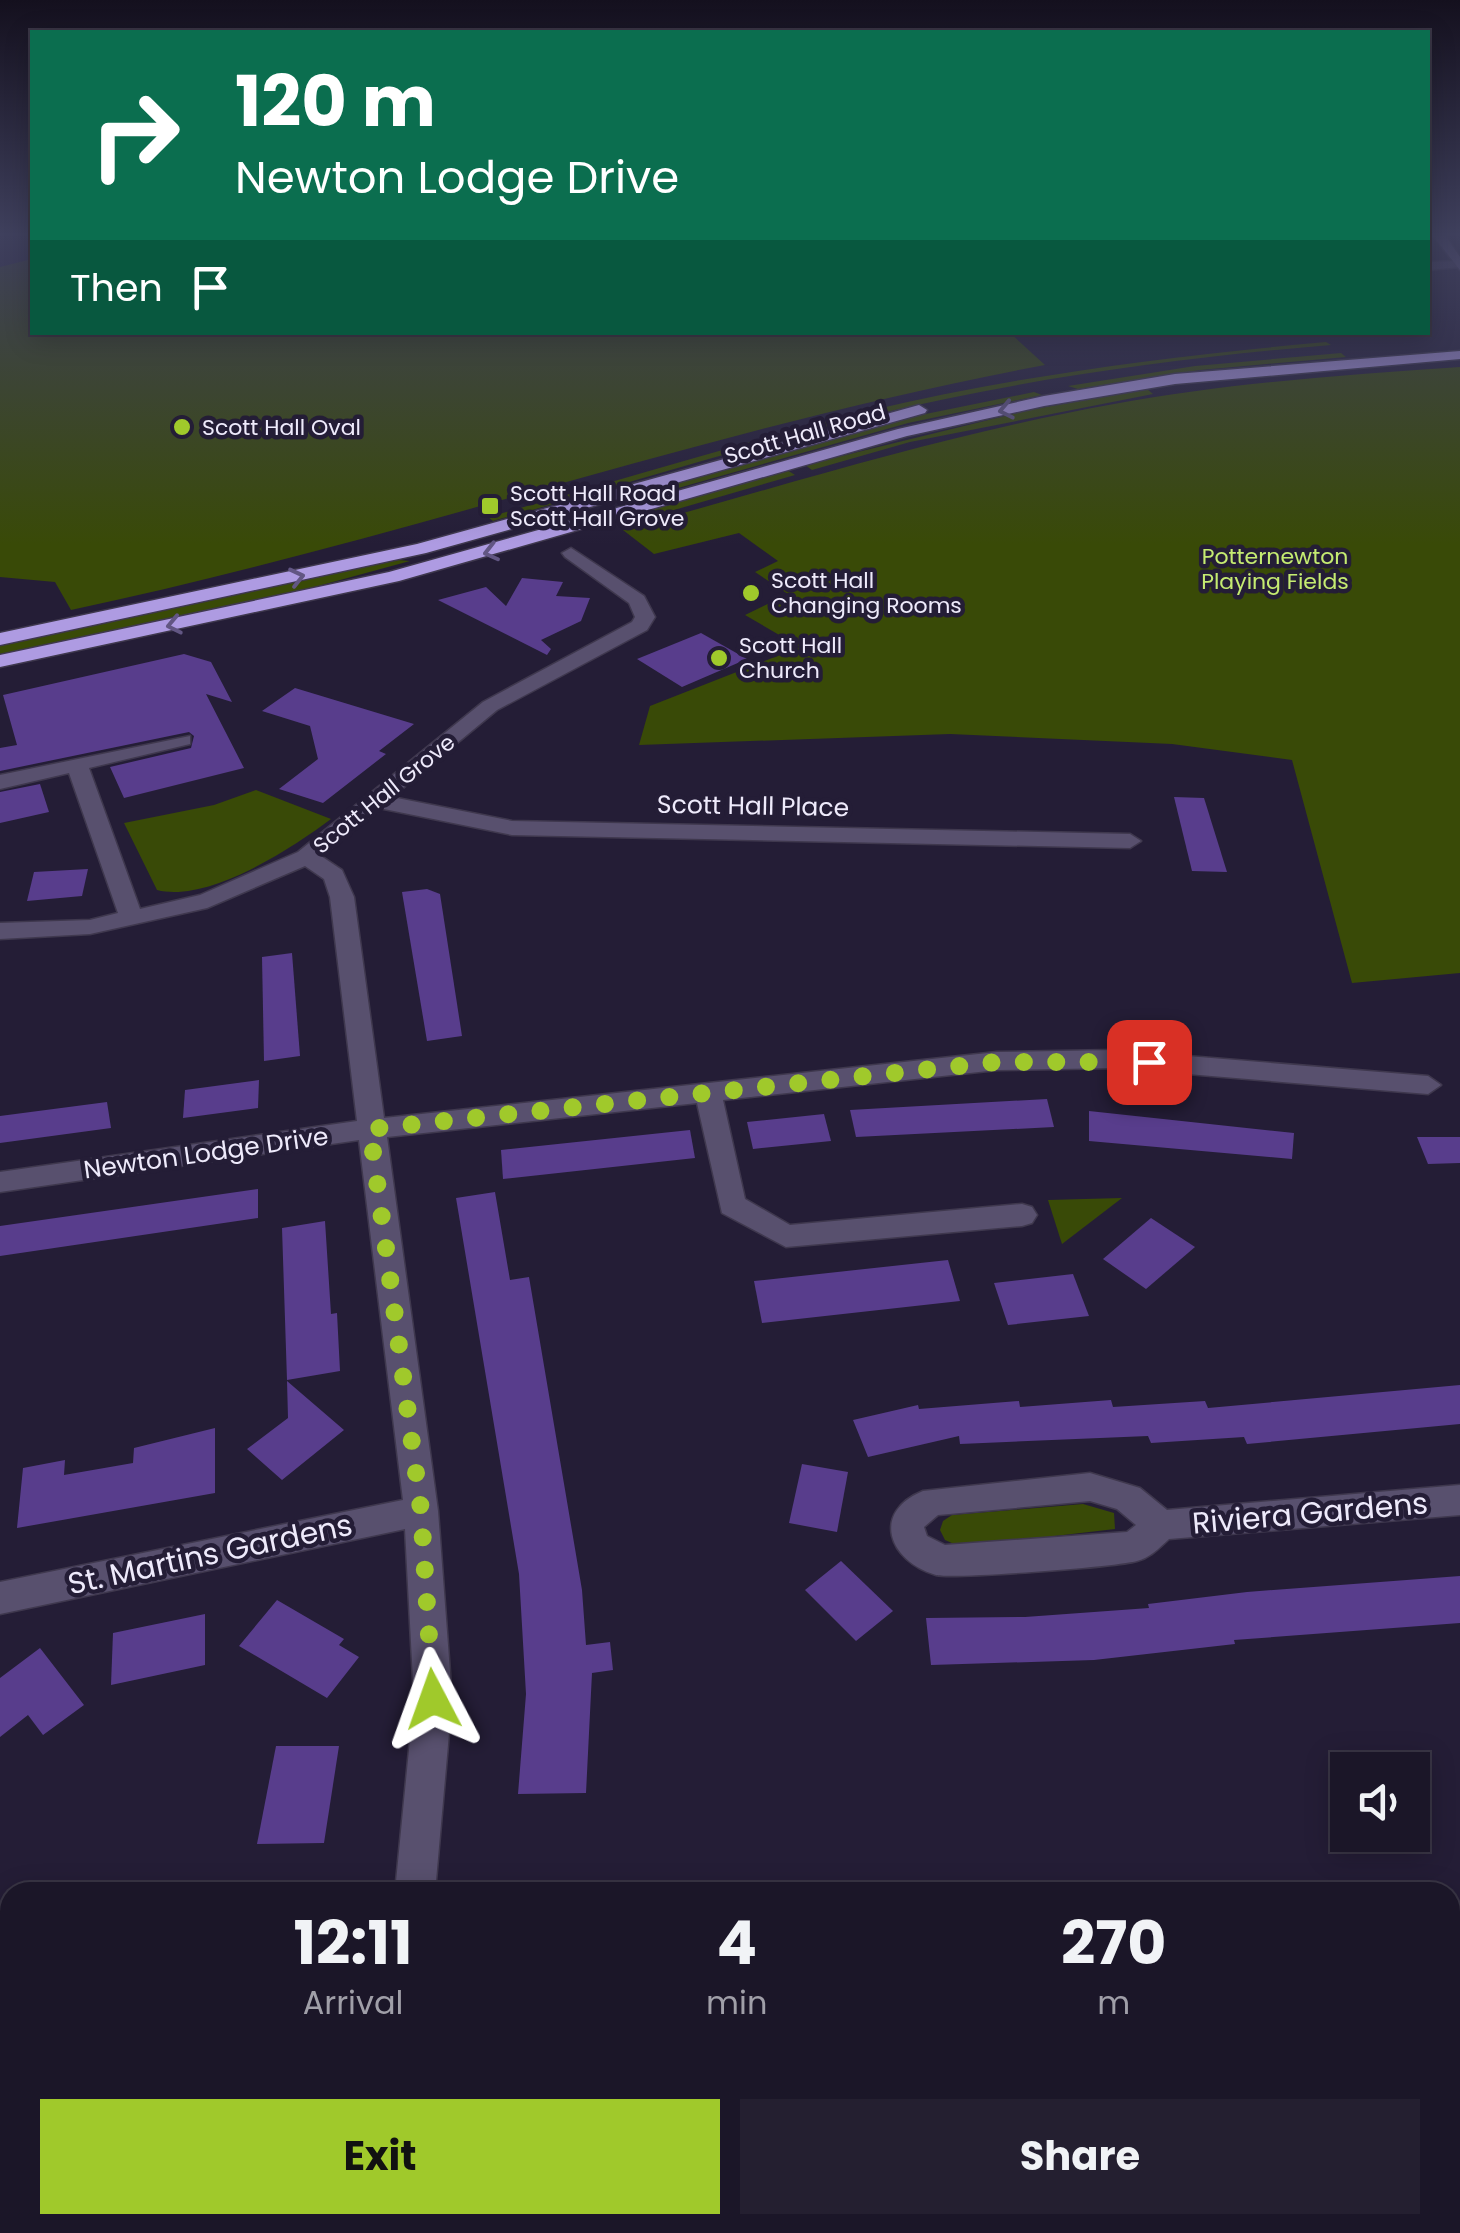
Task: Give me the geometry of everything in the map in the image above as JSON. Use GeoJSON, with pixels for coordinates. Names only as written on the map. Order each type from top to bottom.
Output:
{"type":"FeatureCollection","features":[{"type":"Feature","properties":{"kind":"highway","name":"Scott Hall Road"},"geometry":{"type":"LineString","coordinates":[[0,638],[168,606],[420,548],[880,418],[1044,384],[1191,362],[1460,337]]}},
{"type":"Feature","properties":{"kind":"highway","name":"Scott Hall Road"},"geometry":{"type":"LineString","coordinates":[[0,662],[437,566],[904,432],[1175,379],[1460,355]]}},
{"type":"Feature","properties":{"kind":"highway"},"geometry":{"type":"LineString","coordinates":[[1044,384],[1066,398]]}},
{"type":"Feature","properties":{"kind":"highway"},"geometry":{"type":"LineString","coordinates":[[624,491],[647,506]]}},
{"type":"Feature","properties":{"kind":"highway"},"geometry":{"type":"LineString","coordinates":[[420,548],[437,566]]}},
{"type":"Feature","properties":{"kind":"street","name":"Scott Hall Grove"},"geometry":{"type":"LineString","coordinates":[[0,931],[90,927],[207,900],[306,857],[490,706],[640,626],[645,617],[637,600],[570,553]]}},
{"type":"Feature","properties":{"kind":"street"},"geometry":{"type":"LineString","coordinates":[[0,782],[183,740]]}},
{"type":"Feature","properties":{"kind":"street"},"geometry":{"type":"LineString","coordinates":[[77,764],[131,918]]}},
{"type":"Feature","properties":{"kind":"street","name":"Scott Hall Place"},"geometry":{"type":"LineString","coordinates":[[378,801],[512,828],[1130,841]]}},
{"type":"Feature","properties":{"kind":"street"},"geometry":{"type":"LineString","coordinates":[[306,857],[334,875],[342,897],[421,1510],[433,1699],[416,1882]]}},
{"type":"Feature","properties":{"kind":"street","name":"Newton Lodge Drive"},"geometry":{"type":"LineString","coordinates":[[0,1182],[370,1129],[997,1062],[1115,1059],[1428,1086]]}},
{"type":"Feature","properties":{"kind":"street"},"geometry":{"type":"LineString","coordinates":[[708,1091],[732,1205],[786,1236],[1022,1215]]}},
{"type":"Feature","properties":{"kind":"street","name":"Riviera Gardens"},"geometry":{"type":"LineString","coordinates":[[1161,1525],[1128,1498],[1090,1488],[935,1501],[916,1509],[908,1526],[912,1544],[920,1553],[941,1561],[1135,1546],[1161,1525],[1460,1500]]}},
{"type":"Feature","properties":{"kind":"street","name":"St. Martins Gardens"},"geometry":{"type":"LineString","coordinates":[[0,1598],[421,1510]]}},
{"type":"Feature","properties":{"kind":"green space"},"geometry":{"type":"Polygon","coordinates":[[[0,336],[1014,336],[1045,365],[800,419],[315,551],[71,610],[55,582],[0,577],[0,336]]]}},
{"type":"Feature","properties":{"kind":"green space"},"geometry":{"type":"Polygon","coordinates":[[[1326,342],[1331,345],[1100,371],[930,402],[778,440],[493,521],[488,517],[773,436],[925,398],[1096,368],[1326,342]]]}},
{"type":"Feature","properties":{"kind":"green space"},"geometry":{"type":"Polygon","coordinates":[[[1341,353],[1346,357],[1200,370],[1078,389],[1068,386],[1195,366],[1341,353]]]}},
{"type":"Feature","properties":{"kind":"green space","name":"Potternewton Playing Fields"},"geometry":{"type":"Polygon","coordinates":[[[1460,367],[1460,973],[1352,983],[1292,760],[1172,744],[950,734],[639,745],[650,706],[800,647],[745,615],[788,594],[755,572],[778,561],[739,533],[654,554],[623,530],[928,445],[1052,416],[1243,385],[1460,367]]]}},
{"type":"Feature","properties":{"kind":"green space"},"geometry":{"type":"Polygon","coordinates":[[[1147,389],[1153,394],[910,442],[812,470],[805,465],[1029,410],[1147,389]]]}},
{"type":"Feature","properties":{"kind":"green space"},"geometry":{"type":"Polygon","coordinates":[[[1034,392],[1042,395],[908,423],[657,494],[648,491],[901,419],[1034,392]]]}},
{"type":"Feature","properties":{"kind":"green space"},"geometry":{"type":"Polygon","coordinates":[[[787,470],[795,475],[650,517],[645,512],[787,470]]]}},
{"type":"Feature","properties":{"kind":"green space"},"geometry":{"type":"Polygon","coordinates":[[[398,560],[410,561],[296,592],[0,654],[0,646],[398,560]]]}},
{"type":"Feature","properties":{"kind":"green space"},"geometry":{"type":"Polygon","coordinates":[[[256,790],[331,819],[272,858],[224,881],[200,889],[157,890],[124,823],[214,805],[256,790]]]}},
{"type":"Feature","properties":{"kind":"green space"},"geometry":{"type":"Polygon","coordinates":[[[1122,1198],[1062,1244],[1048,1200],[1122,1198]]]}},
{"type":"Feature","properties":{"kind":"green space"},"geometry":{"type":"Polygon","coordinates":[[[1083,1504],[1114,1513],[1115,1529],[961,1547],[945,1540],[940,1530],[943,1521],[952,1515],[1083,1504]]]}},
{"type":"Feature","properties":{"kind":"building"},"geometry":{"type":"Polygon","coordinates":[[[522,578],[563,582],[556,596],[590,598],[581,621],[541,640],[551,649],[547,655],[438,600],[486,587],[506,606],[522,578]]]}},
{"type":"Feature","properties":{"kind":"building","name":"Scott Hall Church"},"geometry":{"type":"Polygon","coordinates":[[[701,633],[747,659],[682,687],[637,659],[701,633]]]}},
{"type":"Feature","properties":{"kind":"building"},"geometry":{"type":"Polygon","coordinates":[[[184,654],[211,662],[232,702],[206,694],[244,768],[124,798],[110,767],[191,748],[194,736],[189,732],[0,771],[0,748],[17,745],[3,695],[184,654]]]}},
{"type":"Feature","properties":{"kind":"building"},"geometry":{"type":"Polygon","coordinates":[[[295,688],[414,724],[379,751],[386,754],[323,803],[279,789],[318,759],[310,726],[262,711],[295,688]]]}},
{"type":"Feature","properties":{"kind":"building"},"geometry":{"type":"Polygon","coordinates":[[[40,784],[49,812],[0,823],[0,792],[40,784]]]}},
{"type":"Feature","properties":{"kind":"building"},"geometry":{"type":"Polygon","coordinates":[[[1174,797],[1204,798],[1227,872],[1192,871],[1174,797]]]}},
{"type":"Feature","properties":{"kind":"building"},"geometry":{"type":"Polygon","coordinates":[[[88,869],[82,896],[27,901],[34,872],[88,869]]]}},
{"type":"Feature","properties":{"kind":"building"},"geometry":{"type":"Polygon","coordinates":[[[427,889],[440,894],[462,1036],[427,1041],[402,892],[427,889]]]}},
{"type":"Feature","properties":{"kind":"building"},"geometry":{"type":"Polygon","coordinates":[[[292,953],[300,1056],[264,1061],[262,957],[292,953]]]}},
{"type":"Feature","properties":{"kind":"building"},"geometry":{"type":"Polygon","coordinates":[[[259,1080],[258,1108],[183,1118],[185,1090],[259,1080]]]}},
{"type":"Feature","properties":{"kind":"building"},"geometry":{"type":"Polygon","coordinates":[[[1047,1099],[1054,1127],[856,1137],[850,1110],[1047,1099]]]}},
{"type":"Feature","properties":{"kind":"building"},"geometry":{"type":"Polygon","coordinates":[[[107,1102],[111,1128],[0,1143],[0,1116],[107,1102]]]}},
{"type":"Feature","properties":{"kind":"building"},"geometry":{"type":"Polygon","coordinates":[[[1089,1111],[1294,1133],[1292,1159],[1089,1141],[1089,1111]]]}},
{"type":"Feature","properties":{"kind":"building"},"geometry":{"type":"Polygon","coordinates":[[[824,1114],[831,1141],[753,1149],[747,1122],[824,1114]]]}},
{"type":"Feature","properties":{"kind":"building"},"geometry":{"type":"Polygon","coordinates":[[[690,1130],[695,1158],[503,1179],[501,1150],[690,1130]]]}},
{"type":"Feature","properties":{"kind":"building"},"geometry":{"type":"Polygon","coordinates":[[[1417,1137],[1460,1137],[1460,1163],[1428,1164],[1417,1137]]]}},
{"type":"Feature","properties":{"kind":"building"},"geometry":{"type":"Polygon","coordinates":[[[258,1189],[258,1218],[0,1256],[0,1226],[258,1189]]]}},
{"type":"Feature","properties":{"kind":"building"},"geometry":{"type":"Polygon","coordinates":[[[495,1192],[510,1280],[529,1277],[582,1590],[586,1645],[610,1642],[613,1670],[592,1673],[586,1793],[518,1794],[526,1694],[519,1574],[456,1198],[495,1192]]]}},
{"type":"Feature","properties":{"kind":"building"},"geometry":{"type":"Polygon","coordinates":[[[1151,1218],[1195,1247],[1146,1289],[1103,1259],[1151,1218]]]}},
{"type":"Feature","properties":{"kind":"building"},"geometry":{"type":"Polygon","coordinates":[[[325,1221],[331,1314],[337,1313],[340,1371],[287,1380],[282,1228],[325,1221]]]}},
{"type":"Feature","properties":{"kind":"building"},"geometry":{"type":"Polygon","coordinates":[[[948,1260],[960,1301],[762,1323],[754,1281],[948,1260]]]}},
{"type":"Feature","properties":{"kind":"building"},"geometry":{"type":"Polygon","coordinates":[[[1073,1274],[1089,1316],[1008,1325],[994,1283],[1073,1274]]]}},
{"type":"Feature","properties":{"kind":"building"},"geometry":{"type":"Polygon","coordinates":[[[287,1381],[344,1430],[282,1480],[247,1449],[288,1418],[287,1381]]]}},
{"type":"Feature","properties":{"kind":"building"},"geometry":{"type":"Polygon","coordinates":[[[1460,1385],[1460,1424],[1247,1444],[1244,1437],[1151,1443],[1148,1436],[960,1444],[959,1436],[868,1457],[853,1420],[918,1405],[919,1409],[1019,1401],[1020,1407],[1111,1400],[1113,1407],[1205,1401],[1208,1408],[1460,1385]]]}},
{"type":"Feature","properties":{"kind":"building"},"geometry":{"type":"Polygon","coordinates":[[[215,1428],[215,1493],[17,1528],[23,1468],[65,1460],[64,1475],[133,1463],[134,1448],[215,1428]]]}},
{"type":"Feature","properties":{"kind":"building"},"geometry":{"type":"Polygon","coordinates":[[[802,1464],[848,1472],[837,1532],[789,1523],[802,1464]]]}},
{"type":"Feature","properties":{"kind":"building"},"geometry":{"type":"Polygon","coordinates":[[[841,1561],[893,1611],[856,1641],[805,1590],[841,1561]]]}},
{"type":"Feature","properties":{"kind":"building"},"geometry":{"type":"Polygon","coordinates":[[[1460,1576],[1460,1623],[1234,1640],[1235,1644],[1094,1660],[931,1665],[926,1618],[1025,1617],[1149,1608],[1148,1604],[1247,1592],[1460,1576]]]}},
{"type":"Feature","properties":{"kind":"building"},"geometry":{"type":"Polygon","coordinates":[[[277,1600],[344,1639],[339,1645],[359,1657],[327,1698],[239,1646],[277,1600]]]}},
{"type":"Feature","properties":{"kind":"building"},"geometry":{"type":"Polygon","coordinates":[[[205,1614],[205,1665],[111,1685],[113,1633],[205,1614]]]}},
{"type":"Feature","properties":{"kind":"building"},"geometry":{"type":"Polygon","coordinates":[[[40,1648],[84,1705],[43,1735],[28,1715],[0,1737],[0,1678],[40,1648]]]}},
{"type":"Feature","properties":{"kind":"building"},"geometry":{"type":"Polygon","coordinates":[[[276,1746],[339,1746],[324,1843],[257,1844],[276,1746]]]}},
{"type":"Feature","properties":{"kind":"place","name":"Scott Hall Oval"},"geometry":{"type":"Point","coordinates":[182,427]}},
{"type":"Feature","properties":{"kind":"place","name":"Scott Hall Road Scott Hall Grove"},"geometry":{"type":"Point","coordinates":[490,506]}},
{"type":"Feature","properties":{"kind":"place","name":"Scott Hall Changing Rooms"},"geometry":{"type":"Point","coordinates":[751,593]}},
{"type":"Feature","properties":{"kind":"place","name":"Scott Hall Church"},"geometry":{"type":"Point","coordinates":[719,658]}},
{"type":"Feature","properties":{"kind":"route"},"geometry":{"type":"LineString","coordinates":[[433,1699],[421,1510],[370,1129],[997,1062],[1149,1062]]}}]}
